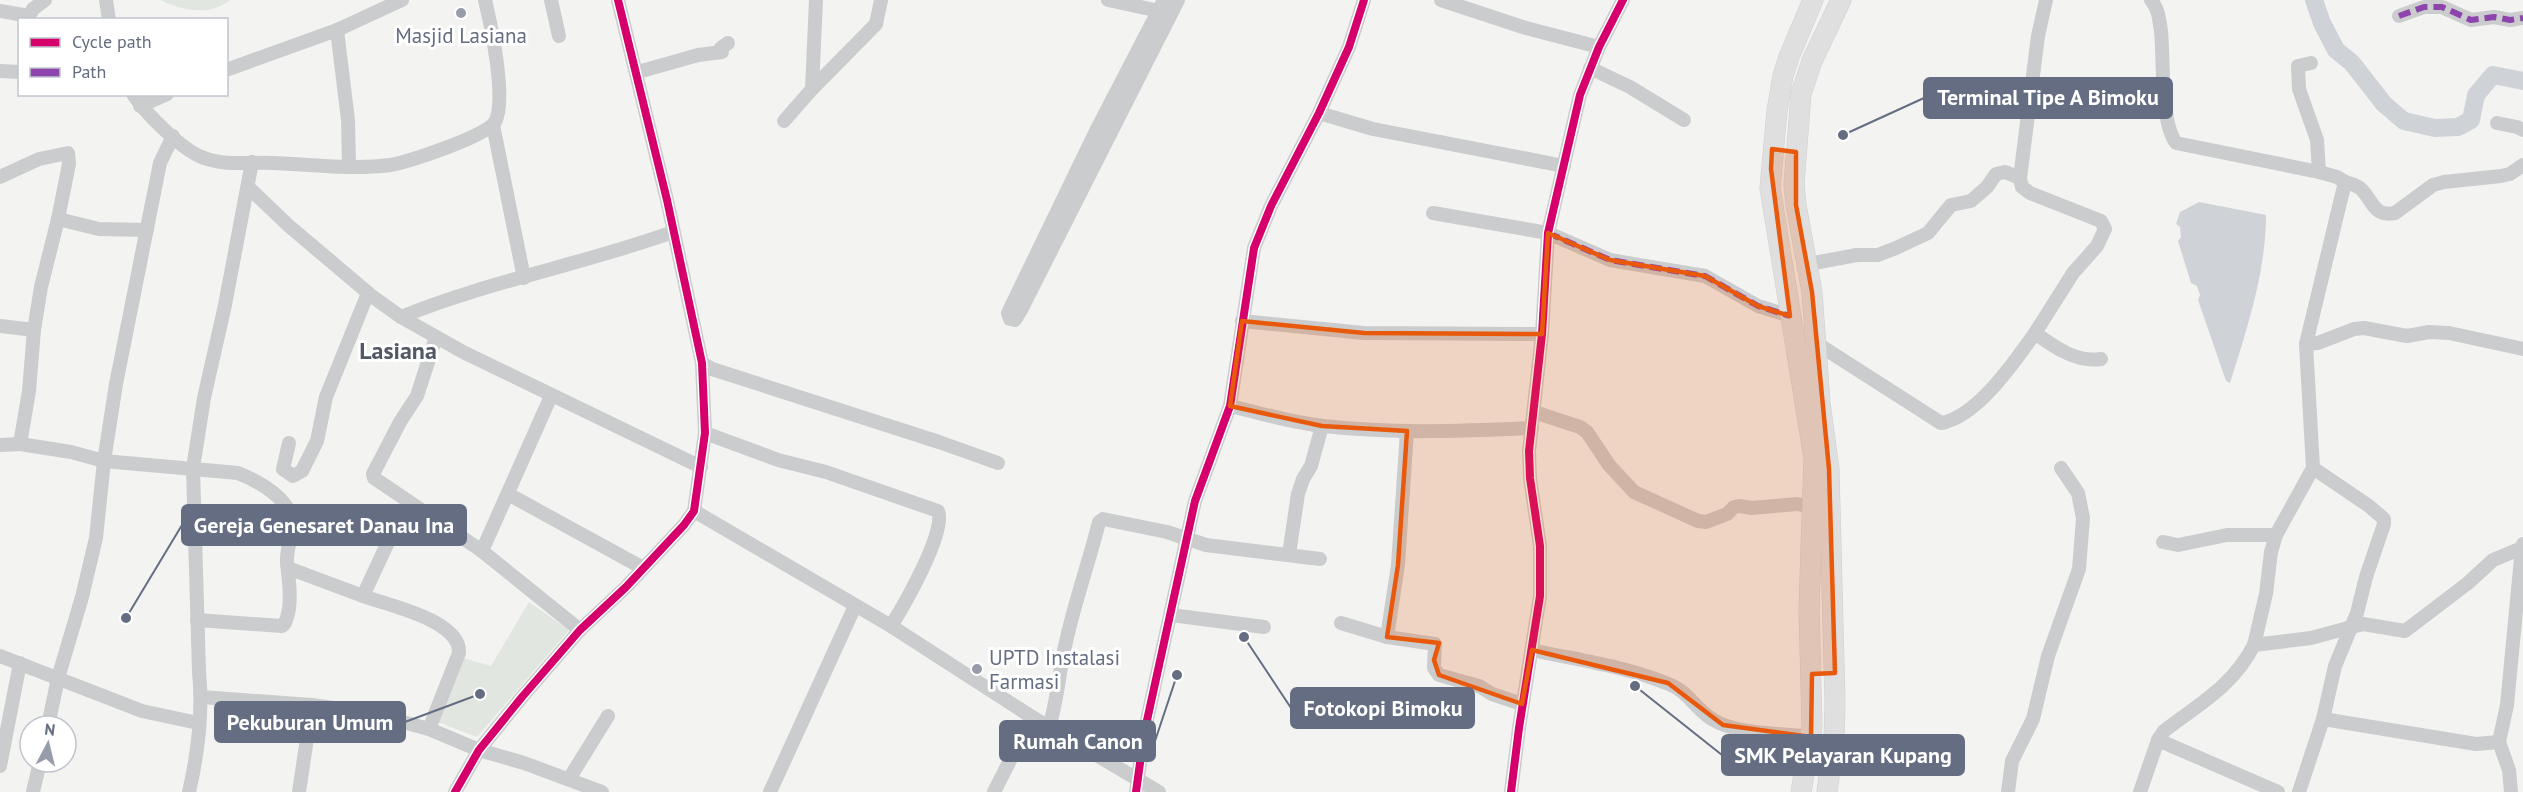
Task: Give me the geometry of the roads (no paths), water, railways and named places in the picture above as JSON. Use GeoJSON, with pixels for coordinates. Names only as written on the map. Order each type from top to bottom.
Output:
{"type":"FeatureCollection","features":[{"type":"Feature","properties":{"kind":"highway"},"geometry":{"type":"LineString","coordinates":[[1801,792],[1811,737],[1812,674],[1809,609],[1813,447],[1790,321],[1770,188],[1772,149],[1783,76],[1813,0]]}},
{"type":"Feature","properties":{"kind":"highway"},"geometry":{"type":"LineString","coordinates":[[1827,792],[1834,740],[1829,469],[1820,403],[1816,334],[1808,264],[1796,205],[1796,152],[1799,110],[1805,79],[1841,0]]}},
{"type":"Feature","properties":{"kind":"highway"},"geometry":{"type":"LineString","coordinates":[[1772,149],[1796,152]]}},
{"type":"Feature","properties":{"kind":"highway"},"geometry":{"type":"LineString","coordinates":[[1790,321],[1816,334]]}},
{"type":"Feature","properties":{"kind":"highway"},"geometry":{"type":"LineString","coordinates":[[1812,674],[1834,673]]}},
{"type":"Feature","properties":{"kind":"street"},"geometry":{"type":"LineString","coordinates":[[0,12],[28,18],[33,9],[45,0]]}},
{"type":"Feature","properties":{"kind":"street"},"geometry":{"type":"LineString","coordinates":[[106,0],[109,18]]}},
{"type":"Feature","properties":{"kind":"street"},"geometry":{"type":"LineString","coordinates":[[228,69],[337,30],[402,0]]}},
{"type":"Feature","properties":{"kind":"street"},"geometry":{"type":"LineString","coordinates":[[485,0],[498,76],[498,114],[493,125],[524,278]]}},
{"type":"Feature","properties":{"kind":"street"},"geometry":{"type":"LineString","coordinates":[[551,0],[559,36]]}},
{"type":"Feature","properties":{"kind":"street"},"geometry":{"type":"LineString","coordinates":[[455,792],[479,750],[580,630],[643,568],[684,525],[694,511],[705,433],[702,363],[638,72],[618,0]]}},
{"type":"Feature","properties":{"kind":"street"},"geometry":{"type":"LineString","coordinates":[[812,89],[816,0]]}},
{"type":"Feature","properties":{"kind":"street"},"geometry":{"type":"LineString","coordinates":[[784,121],[876,24],[881,0]]}},
{"type":"Feature","properties":{"kind":"street"},"geometry":{"type":"LineString","coordinates":[[1108,0],[1162,5],[1095,134],[1008,313],[1010,320],[1015,320],[1026,300],[1178,0]]}},
{"type":"Feature","properties":{"kind":"street"},"geometry":{"type":"LineString","coordinates":[[1136,786],[1144,734],[1196,501],[1230,406],[1250,264],[1258,236],[1349,47],[1364,0]]}},
{"type":"Feature","properties":{"kind":"street"},"geometry":{"type":"LineString","coordinates":[[1441,0],[1526,28],[1599,47]]}},
{"type":"Feature","properties":{"kind":"street"},"geometry":{"type":"LineString","coordinates":[[1511,792],[1542,579],[1529,451],[1542,334],[1548,233],[1580,95],[1599,47],[1623,0]]}},
{"type":"Feature","properties":{"kind":"street"},"geometry":{"type":"LineString","coordinates":[[1816,334],[1941,423],[1967,410],[1994,386],[2035,333],[2073,273],[2097,246],[2105,229],[2101,221],[2024,190],[2020,178],[2038,36],[2046,0]]}},
{"type":"Feature","properties":{"kind":"street"},"geometry":{"type":"LineString","coordinates":[[2151,0],[2157,8],[2164,59],[2168,129],[2176,143],[2337,177],[2362,189],[2375,210],[2382,214],[2395,213],[2433,185],[2501,176],[2510,174],[2523,165]]}},
{"type":"Feature","properties":{"kind":"street"},"geometry":{"type":"LineString","coordinates":[[2398,16],[2424,7],[2442,7],[2471,20],[2523,18]]}},
{"type":"Feature","properties":{"kind":"street"},"geometry":{"type":"LineString","coordinates":[[337,30],[348,120],[349,166]]}},
{"type":"Feature","properties":{"kind":"street"},"geometry":{"type":"LineString","coordinates":[[638,72],[699,55],[722,52],[721,48],[728,44]]}},
{"type":"Feature","properties":{"kind":"street"},"geometry":{"type":"LineString","coordinates":[[2311,63],[2298,66],[2299,89],[2317,140],[2319,172]]}},
{"type":"Feature","properties":{"kind":"street"},"geometry":{"type":"LineString","coordinates":[[1590,68],[1630,87],[1684,120]]}},
{"type":"Feature","properties":{"kind":"street"},"geometry":{"type":"LineString","coordinates":[[0,71],[18,72]]}},
{"type":"Feature","properties":{"kind":"street"},"geometry":{"type":"LineString","coordinates":[[137,100],[157,96]]}},
{"type":"Feature","properties":{"kind":"street"},"geometry":{"type":"LineString","coordinates":[[137,100],[172,136],[202,158],[232,164],[252,162],[349,166],[403,163],[459,142],[493,125]]}},
{"type":"Feature","properties":{"kind":"street"},"geometry":{"type":"LineString","coordinates":[[1319,113],[1373,129],[1564,166]]}},
{"type":"Feature","properties":{"kind":"street"},"geometry":{"type":"LineString","coordinates":[[2497,123],[2523,130]]}},
{"type":"Feature","properties":{"kind":"street"},"geometry":{"type":"LineString","coordinates":[[50,714],[96,538],[104,461],[116,384],[160,163],[172,136]]}},
{"type":"Feature","properties":{"kind":"street"},"geometry":{"type":"LineString","coordinates":[[0,177],[39,159],[68,153],[69,164],[58,219],[41,287],[34,330],[29,391],[20,444]]}},
{"type":"Feature","properties":{"kind":"street"},"geometry":{"type":"LineString","coordinates":[[189,792],[195,766],[201,697],[193,468],[204,398],[225,305],[252,162]]}},
{"type":"Feature","properties":{"kind":"street"},"geometry":{"type":"LineString","coordinates":[[1808,264],[1857,255],[1878,255],[1896,248],[1928,232],[1951,205],[1971,201],[1987,187],[1996,174],[2005,172],[2020,178]]}},
{"type":"Feature","properties":{"kind":"street"},"geometry":{"type":"LineString","coordinates":[[2140,792],[2158,740],[2172,725],[2226,685],[2254,645],[2276,535],[2313,468],[2306,344],[2345,182]]}},
{"type":"Feature","properties":{"kind":"street"},"geometry":{"type":"LineString","coordinates":[[248,187],[289,226],[368,293],[401,317],[435,337],[551,396],[701,467]]}},
{"type":"Feature","properties":{"kind":"street"},"geometry":{"type":"LineString","coordinates":[[1433,213],[1548,233],[1610,260],[1705,276],[1790,321]]}},
{"type":"Feature","properties":{"kind":"street"},"geometry":{"type":"LineString","coordinates":[[58,219],[108,230],[147,230]]}},
{"type":"Feature","properties":{"kind":"street"},"geometry":{"type":"LineString","coordinates":[[401,317],[461,295],[673,232]]}},
{"type":"Feature","properties":{"kind":"street"},"geometry":{"type":"LineString","coordinates":[[289,443],[283,470],[293,476],[302,471],[317,441],[326,397],[368,293]]}},
{"type":"Feature","properties":{"kind":"street"},"geometry":{"type":"LineString","coordinates":[[1242,321],[1364,333],[1542,334]]}},
{"type":"Feature","properties":{"kind":"street"},"geometry":{"type":"LineString","coordinates":[[0,326],[34,330]]}},
{"type":"Feature","properties":{"kind":"street"},"geometry":{"type":"LineString","coordinates":[[2306,344],[2318,343],[2354,329],[2364,328],[2407,336],[2430,332],[2450,333],[2523,349]]}},
{"type":"Feature","properties":{"kind":"street"},"geometry":{"type":"LineString","coordinates":[[2035,333],[2076,358],[2089,361],[2102,359]]}},
{"type":"Feature","properties":{"kind":"street"},"geometry":{"type":"LineString","coordinates":[[435,337],[417,396],[400,422],[373,474],[374,478],[482,550],[580,630]]}},
{"type":"Feature","properties":{"kind":"street"},"geometry":{"type":"LineString","coordinates":[[702,363],[712,369],[998,463]]}},
{"type":"Feature","properties":{"kind":"street"},"geometry":{"type":"LineString","coordinates":[[482,550],[551,396]]}},
{"type":"Feature","properties":{"kind":"street"},"geometry":{"type":"LineString","coordinates":[[1230,406],[1322,426],[1407,431],[1532,428]]}},
{"type":"Feature","properties":{"kind":"street"},"geometry":{"type":"LineString","coordinates":[[1534,412],[1580,427],[1587,432],[1609,465],[1634,492],[1698,521],[1706,522],[1727,514],[1734,507],[1739,506],[1752,508],[1797,504],[1812,507]]}},
{"type":"Feature","properties":{"kind":"street"},"geometry":{"type":"LineString","coordinates":[[1288,554],[1298,494],[1305,474],[1311,466],[1322,426]]}},
{"type":"Feature","properties":{"kind":"street"},"geometry":{"type":"LineString","coordinates":[[1387,637],[1398,565],[1407,431]]}},
{"type":"Feature","properties":{"kind":"street"},"geometry":{"type":"LineString","coordinates":[[705,433],[753,448],[778,460],[848,479],[938,511],[940,518],[938,528],[925,565],[891,626]]}},
{"type":"Feature","properties":{"kind":"street"},"geometry":{"type":"LineString","coordinates":[[0,445],[20,444],[71,452],[104,461],[238,473],[254,480],[282,502],[293,523],[287,553],[290,591],[287,618],[282,626],[197,620]]}},
{"type":"Feature","properties":{"kind":"street"},"geometry":{"type":"LineString","coordinates":[[2008,792],[2012,761],[2033,719],[2048,656],[2079,569],[2083,518],[2078,493],[2061,468]]}},
{"type":"Feature","properties":{"kind":"street"},"geometry":{"type":"LineString","coordinates":[[2299,792],[2323,719],[2335,666],[2353,625],[2384,519],[2369,506],[2313,468]]}},
{"type":"Feature","properties":{"kind":"street"},"geometry":{"type":"LineString","coordinates":[[508,494],[643,568]]}},
{"type":"Feature","properties":{"kind":"street"},"geometry":{"type":"LineString","coordinates":[[694,511],[891,626],[1049,727],[1136,786],[1160,792]]}},
{"type":"Feature","properties":{"kind":"street"},"geometry":{"type":"LineString","coordinates":[[1049,727],[1055,707],[1059,671],[1072,613],[1099,522],[1103,519],[1158,530],[1206,544],[1320,559]]}},
{"type":"Feature","properties":{"kind":"street"},"geometry":{"type":"LineString","coordinates":[[2163,542],[2178,545],[2227,535],[2276,535]]}},
{"type":"Feature","properties":{"kind":"street"},"geometry":{"type":"LineString","coordinates":[[363,596],[389,540]]}},
{"type":"Feature","properties":{"kind":"street"},"geometry":{"type":"LineString","coordinates":[[2254,645],[2311,638],[2363,624],[2394,631],[2405,631],[2468,583],[2493,560],[2522,546]]}},
{"type":"Feature","properties":{"kind":"street"},"geometry":{"type":"LineString","coordinates":[[2511,792],[2509,770],[2499,742],[2507,705],[2522,546]]}},
{"type":"Feature","properties":{"kind":"street"},"geometry":{"type":"LineString","coordinates":[[288,568],[422,616],[452,634],[459,645],[459,653],[429,729]]}},
{"type":"Feature","properties":{"kind":"street"},"geometry":{"type":"LineString","coordinates":[[770,792],[855,606]]}},
{"type":"Feature","properties":{"kind":"street"},"geometry":{"type":"LineString","coordinates":[[1171,615],[1264,627]]}},
{"type":"Feature","properties":{"kind":"street"},"geometry":{"type":"LineString","coordinates":[[1341,623],[1387,637],[1436,644],[1434,668],[1439,675],[1479,686],[1492,694],[1522,704]]}},
{"type":"Feature","properties":{"kind":"street"},"geometry":{"type":"LineString","coordinates":[[1532,650],[1624,670],[1668,683],[1685,692],[1698,709],[1723,725],[1749,731],[1811,737]]}},
{"type":"Feature","properties":{"kind":"street"},"geometry":{"type":"LineString","coordinates":[[0,656],[142,711],[198,723]]}},
{"type":"Feature","properties":{"kind":"street"},"geometry":{"type":"LineString","coordinates":[[0,766],[20,663]]}},
{"type":"Feature","properties":{"kind":"street"},"geometry":{"type":"LineString","coordinates":[[201,697],[312,705],[369,713],[429,729],[479,750],[602,792]]}},
{"type":"Feature","properties":{"kind":"street"},"geometry":{"type":"LineString","coordinates":[[298,792],[312,705]]}},
{"type":"Feature","properties":{"kind":"street"},"geometry":{"type":"LineString","coordinates":[[569,779],[609,716]]}},
{"type":"Feature","properties":{"kind":"street"},"geometry":{"type":"LineString","coordinates":[[994,792],[1032,717]]}},
{"type":"Feature","properties":{"kind":"street"},"geometry":{"type":"LineString","coordinates":[[2323,719],[2476,744],[2499,742]]}},
{"type":"Feature","properties":{"kind":"street"},"geometry":{"type":"LineString","coordinates":[[2158,740],[2278,792]]}},
{"type":"Feature","properties":{"kind":"street"},"geometry":{"type":"LineString","coordinates":[[33,792],[37,774]]}},
{"type":"Feature","properties":{"kind":"waterway"},"geometry":{"type":"LineString","coordinates":[[2314,0],[2322,23],[2336,50],[2352,63],[2384,104],[2404,121],[2435,128],[2458,127],[2471,120],[2476,95],[2493,75],[2523,81]]}},
{"type":"Feature","properties":{"kind":"place","name":"Masjid Lasiana"},"geometry":{"type":"Point","coordinates":[461,13]}},
{"type":"Feature","properties":{"kind":"place","name":"Terminal Tipe A Bimoku"},"geometry":{"type":"Point","coordinates":[1843,135]}},
{"type":"Feature","properties":{"kind":"place","name":"Gereja Genesaret Danau Ina"},"geometry":{"type":"Point","coordinates":[126,618]}},
{"type":"Feature","properties":{"kind":"place","name":"Fotokopi Bimoku"},"geometry":{"type":"Point","coordinates":[1244,637]}},
{"type":"Feature","properties":{"kind":"place","name":"UPTD Instalasi Farmasi"},"geometry":{"type":"Point","coordinates":[977,669]}},
{"type":"Feature","properties":{"kind":"place","name":"Rumah Canon"},"geometry":{"type":"Point","coordinates":[1177,675]}},
{"type":"Feature","properties":{"kind":"place","name":"SMK Pelayaran Kupang"},"geometry":{"type":"Point","coordinates":[1635,686]}},
{"type":"Feature","properties":{"kind":"place","name":"Pekuburan Umum"},"geometry":{"type":"Point","coordinates":[480,694]}},
{"type":"Feature","properties":{"kind":"district","name":"Lasiana"},"geometry":{"type":"Point","coordinates":[398,350]}}]}
